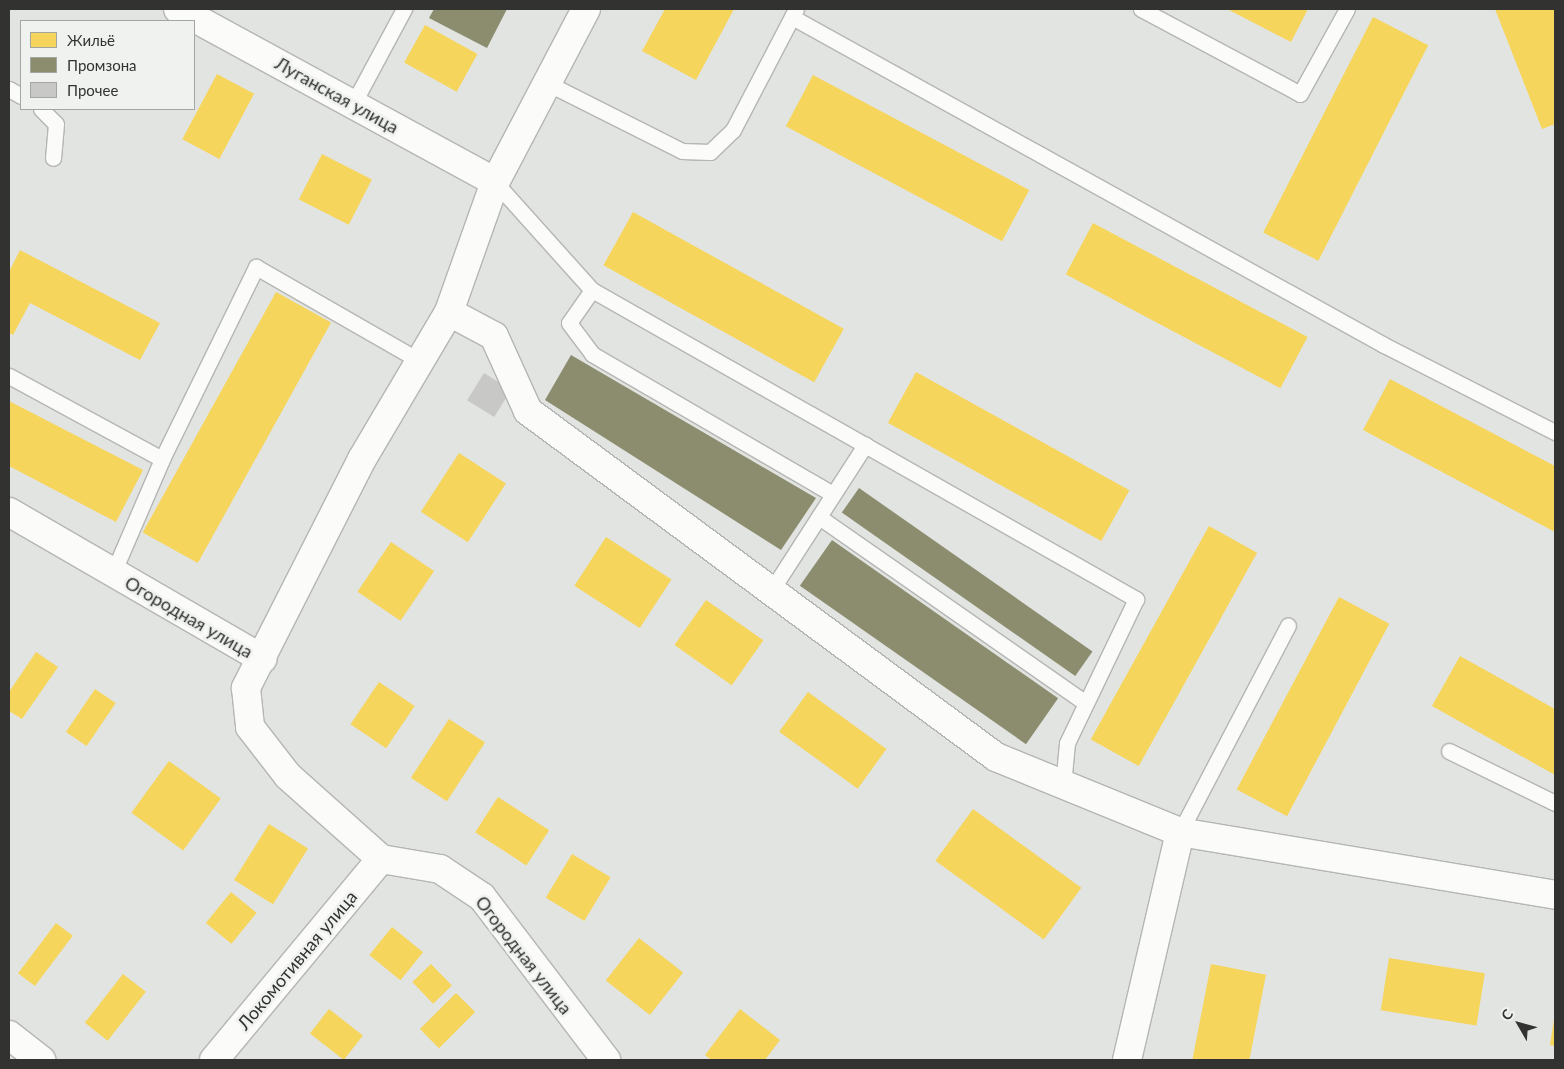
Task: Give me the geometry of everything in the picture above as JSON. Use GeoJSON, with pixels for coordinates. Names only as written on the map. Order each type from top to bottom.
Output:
{"type":"FeatureCollection","features":[{"type":"Feature","properties":{"kind":"street","name":"Луганская улица"},"geometry":{"type":"LineString","coordinates":[[178,9],[495,182]]}},
{"type":"Feature","properties":{"kind":"street"},"geometry":{"type":"LineString","coordinates":[[263,659],[362,459],[449,312],[495,182],[586,9]]}},
{"type":"Feature","properties":{"kind":"street"},"geometry":{"type":"LineString","coordinates":[[449,312],[494,336],[528,411],[996,757],[1180,832],[1555,895]]}},
{"type":"Feature","properties":{"kind":"street","name":"Огородная улица"},"geometry":{"type":"LineString","coordinates":[[9,512],[263,659],[246,688],[250,727],[288,776],[381,859],[440,869],[482,897],[606,1060]]}},
{"type":"Feature","properties":{"kind":"street"},"geometry":{"type":"LineString","coordinates":[[1127,1060],[1180,832]]}},
{"type":"Feature","properties":{"kind":"street","name":"Локомотивная улица"},"geometry":{"type":"LineString","coordinates":[[214,1060],[381,859]]}},
{"type":"Feature","properties":{"kind":"street"},"geometry":{"type":"LineString","coordinates":[[9,1036],[41,1060]]}},
{"type":"Feature","properties":{"kind":"lane"},"geometry":{"type":"LineString","coordinates":[[353,104],[404,9]]}},
{"type":"Feature","properties":{"kind":"lane"},"geometry":{"type":"LineString","coordinates":[[1141,9],[1300,94],[1347,9]]}},
{"type":"Feature","properties":{"kind":"lane"},"geometry":{"type":"LineString","coordinates":[[547,83],[682,151],[710,152],[733,130],[794,13],[1384,345],[1555,432]]}},
{"type":"Feature","properties":{"kind":"lane"},"geometry":{"type":"LineString","coordinates":[[9,89],[20,95]]}},
{"type":"Feature","properties":{"kind":"lane"},"geometry":{"type":"LineString","coordinates":[[42,110],[56,124],[53,158]]}},
{"type":"Feature","properties":{"kind":"lane"},"geometry":{"type":"LineString","coordinates":[[495,182],[592,290],[1136,599],[1067,743],[1063,785]]}},
{"type":"Feature","properties":{"kind":"lane"},"geometry":{"type":"LineString","coordinates":[[113,572],[162,460],[256,267],[420,361]]}},
{"type":"Feature","properties":{"kind":"lane"},"geometry":{"type":"LineString","coordinates":[[592,290],[568,324],[592,354],[833,494]]}},
{"type":"Feature","properties":{"kind":"lane"},"geometry":{"type":"LineString","coordinates":[[9,376],[162,460]]}},
{"type":"Feature","properties":{"kind":"lane"},"geometry":{"type":"LineString","coordinates":[[772,591],[865,445]]}},
{"type":"Feature","properties":{"kind":"lane"},"geometry":{"type":"LineString","coordinates":[[819,516],[1086,703]]}},
{"type":"Feature","properties":{"kind":"lane"},"geometry":{"type":"LineString","coordinates":[[1180,832],[1288,625]]}},
{"type":"Feature","properties":{"kind":"lane"},"geometry":{"type":"LineString","coordinates":[[1449,751],[1555,803]]}},
{"type":"Feature","properties":{"kind":"building: Жильё"},"geometry":{"type":"Polygon","coordinates":[[[665,9],[734,9],[696,80],[642,51],[665,9]]]}},
{"type":"Feature","properties":{"kind":"building: Жильё"},"geometry":{"type":"Polygon","coordinates":[[[1227,9],[1308,9],[1291,42],[1227,9]]]}},
{"type":"Feature","properties":{"kind":"building: Жильё"},"geometry":{"type":"Polygon","coordinates":[[[1495,9],[1555,9],[1555,124],[1542,129],[1495,9]]]}},
{"type":"Feature","properties":{"kind":"building: Жильё"},"geometry":{"type":"Polygon","coordinates":[[[1373,17],[1428,45],[1318,261],[1263,233],[1373,17]]]}},
{"type":"Feature","properties":{"kind":"building: Жильё"},"geometry":{"type":"Polygon","coordinates":[[[425,25],[477,54],[457,92],[404,63],[425,25]]]}},
{"type":"Feature","properties":{"kind":"building: Жильё"},"geometry":{"type":"Polygon","coordinates":[[[217,74],[254,94],[219,159],[182,139],[217,74]]]}},
{"type":"Feature","properties":{"kind":"building: Жильё"},"geometry":{"type":"Polygon","coordinates":[[[813,75],[1029,190],[1002,241],[786,126],[813,75]]]}},
{"type":"Feature","properties":{"kind":"building: Жильё"},"geometry":{"type":"Polygon","coordinates":[[[322,154],[372,179],[349,225],[299,199],[322,154]]]}},
{"type":"Feature","properties":{"kind":"building: Жильё"},"geometry":{"type":"Polygon","coordinates":[[[633,212],[844,329],[814,382],[603,265],[633,212]]]}},
{"type":"Feature","properties":{"kind":"building: Жильё"},"geometry":{"type":"Polygon","coordinates":[[[1093,223],[1308,337],[1280,388],[1066,274],[1093,223]]]}},
{"type":"Feature","properties":{"kind":"building: Жильё"},"geometry":{"type":"Polygon","coordinates":[[[20,250],[160,323],[140,360],[30,303],[13,335],[9,333],[9,272],[20,250]]]}},
{"type":"Feature","properties":{"kind":"building: Жильё"},"geometry":{"type":"Polygon","coordinates":[[[276,292],[331,323],[198,563],[143,533],[276,292]]]}},
{"type":"Feature","properties":{"kind":"building: Жильё"},"geometry":{"type":"Polygon","coordinates":[[[916,372],[1129,490],[1101,541],[888,423],[916,372]]]}},
{"type":"Feature","properties":{"kind":"building: Жильё"},"geometry":{"type":"Polygon","coordinates":[[[1390,379],[1555,466],[1555,532],[1363,430],[1390,379]]]}},
{"type":"Feature","properties":{"kind":"building: Жильё"},"geometry":{"type":"Polygon","coordinates":[[[9,401],[143,470],[116,522],[9,466],[9,401]]]}},
{"type":"Feature","properties":{"kind":"building: Жильё"},"geometry":{"type":"Polygon","coordinates":[[[459,453],[506,483],[468,542],[421,512],[459,453]]]}},
{"type":"Feature","properties":{"kind":"building: Жильё"},"geometry":{"type":"Polygon","coordinates":[[[1209,526],[1257,553],[1139,766],[1091,739],[1209,526]]]}},
{"type":"Feature","properties":{"kind":"building: Жильё"},"geometry":{"type":"Polygon","coordinates":[[[606,537],[671,579],[640,628],[574,586],[606,537]]]}},
{"type":"Feature","properties":{"kind":"building: Жильё"},"geometry":{"type":"Polygon","coordinates":[[[391,542],[434,571],[401,621],[357,592],[391,542]]]}},
{"type":"Feature","properties":{"kind":"building: Жильё"},"geometry":{"type":"Polygon","coordinates":[[[1339,597],[1389,624],[1287,816],[1237,789],[1339,597]]]}},
{"type":"Feature","properties":{"kind":"building: Жильё"},"geometry":{"type":"Polygon","coordinates":[[[706,600],[763,640],[732,685],[674,645],[706,600]]]}},
{"type":"Feature","properties":{"kind":"building: Жильё"},"geometry":{"type":"Polygon","coordinates":[[[36,652],[58,667],[22,719],[9,711],[9,692],[36,652]]]}},
{"type":"Feature","properties":{"kind":"building: Жильё"},"geometry":{"type":"Polygon","coordinates":[[[1460,656],[1555,709],[1555,775],[1432,706],[1460,656]]]}},
{"type":"Feature","properties":{"kind":"building: Жильё"},"geometry":{"type":"Polygon","coordinates":[[[379,682],[415,706],[386,748],[350,724],[379,682]]]}},
{"type":"Feature","properties":{"kind":"building: Жильё"},"geometry":{"type":"Polygon","coordinates":[[[95,689],[116,703],[87,746],[66,732],[95,689]]]}},
{"type":"Feature","properties":{"kind":"building: Жильё"},"geometry":{"type":"Polygon","coordinates":[[[808,692],[886,749],[858,789],[779,732],[808,692]]]}},
{"type":"Feature","properties":{"kind":"building: Жильё"},"geometry":{"type":"Polygon","coordinates":[[[449,719],[485,742],[447,801],[411,778],[449,719]]]}},
{"type":"Feature","properties":{"kind":"building: Жильё"},"geometry":{"type":"Polygon","coordinates":[[[169,761],[221,799],[183,850],[131,813],[169,761]]]}},
{"type":"Feature","properties":{"kind":"building: Жильё"},"geometry":{"type":"Polygon","coordinates":[[[498,797],[549,830],[526,865],[475,832],[498,797]]]}},
{"type":"Feature","properties":{"kind":"building: Жильё"},"geometry":{"type":"Polygon","coordinates":[[[973,809],[1081,888],[1044,940],[935,861],[973,809]]]}},
{"type":"Feature","properties":{"kind":"building: Жильё"},"geometry":{"type":"Polygon","coordinates":[[[269,824],[308,848],[273,904],[234,880],[269,824]]]}},
{"type":"Feature","properties":{"kind":"building: Жильё"},"geometry":{"type":"Polygon","coordinates":[[[572,854],[611,877],[584,921],[546,898],[572,854]]]}},
{"type":"Feature","properties":{"kind":"building: Жильё"},"geometry":{"type":"Polygon","coordinates":[[[231,892],[257,913],[231,944],[206,923],[231,892]]]}},
{"type":"Feature","properties":{"kind":"building: Жильё"},"geometry":{"type":"Polygon","coordinates":[[[56,923],[73,936],[35,986],[18,973],[56,923]]]}},
{"type":"Feature","properties":{"kind":"building: Жильё"},"geometry":{"type":"Polygon","coordinates":[[[392,927],[423,952],[400,980],[369,955],[392,927]]]}},
{"type":"Feature","properties":{"kind":"building: Жильё"},"geometry":{"type":"Polygon","coordinates":[[[639,938],[683,972],[650,1015],[606,981],[639,938]]]}},
{"type":"Feature","properties":{"kind":"building: Жильё"},"geometry":{"type":"Polygon","coordinates":[[[1389,958],[1485,973],[1477,1026],[1381,1010],[1389,958]]]}},
{"type":"Feature","properties":{"kind":"building: Жильё"},"geometry":{"type":"Polygon","coordinates":[[[431,964],[452,986],[433,1004],[412,982],[431,964]]]}},
{"type":"Feature","properties":{"kind":"building: Жильё"},"geometry":{"type":"Polygon","coordinates":[[[1211,964],[1266,975],[1249,1060],[1192,1060],[1211,964]]]}},
{"type":"Feature","properties":{"kind":"building: Жильё"},"geometry":{"type":"Polygon","coordinates":[[[123,974],[146,992],[108,1041],[85,1023],[123,974]]]}},
{"type":"Feature","properties":{"kind":"building: Жильё"},"geometry":{"type":"Polygon","coordinates":[[[456,993],[475,1012],[439,1048],[420,1029],[456,993]]]}},
{"type":"Feature","properties":{"kind":"building: Жильё"},"geometry":{"type":"Polygon","coordinates":[[[329,1009],[363,1035],[344,1060],[310,1033],[329,1009]]]}},
{"type":"Feature","properties":{"kind":"building: Жильё"},"geometry":{"type":"Polygon","coordinates":[[[740,1009],[780,1040],[765,1060],[711,1060],[705,1055],[740,1009]]]}},
{"type":"Feature","properties":{"kind":"building: Жильё"},"geometry":{"type":"Polygon","coordinates":[[[1555,1019],[1555,1046],[1550,1045],[1555,1019]]]}},
{"type":"Feature","properties":{"kind":"building: Промзона"},"geometry":{"type":"Polygon","coordinates":[[[434,9],[507,9],[487,48],[429,18],[434,9]]]}},
{"type":"Feature","properties":{"kind":"building: Промзона"},"geometry":{"type":"Polygon","coordinates":[[[571,355],[816,498],[781,550],[545,400],[571,355]]]}},
{"type":"Feature","properties":{"kind":"building: Промзона"},"geometry":{"type":"Polygon","coordinates":[[[859,488],[1092,651],[1075,676],[842,513],[859,488]]]}},
{"type":"Feature","properties":{"kind":"building: Промзона"},"geometry":{"type":"Polygon","coordinates":[[[832,540],[1058,698],[1026,744],[800,586],[832,540]]]}},
{"type":"Feature","properties":{"kind":"building: Прочее"},"geometry":{"type":"Polygon","coordinates":[[[484,373],[511,390],[494,417],[467,400],[484,373]]]}}]}
